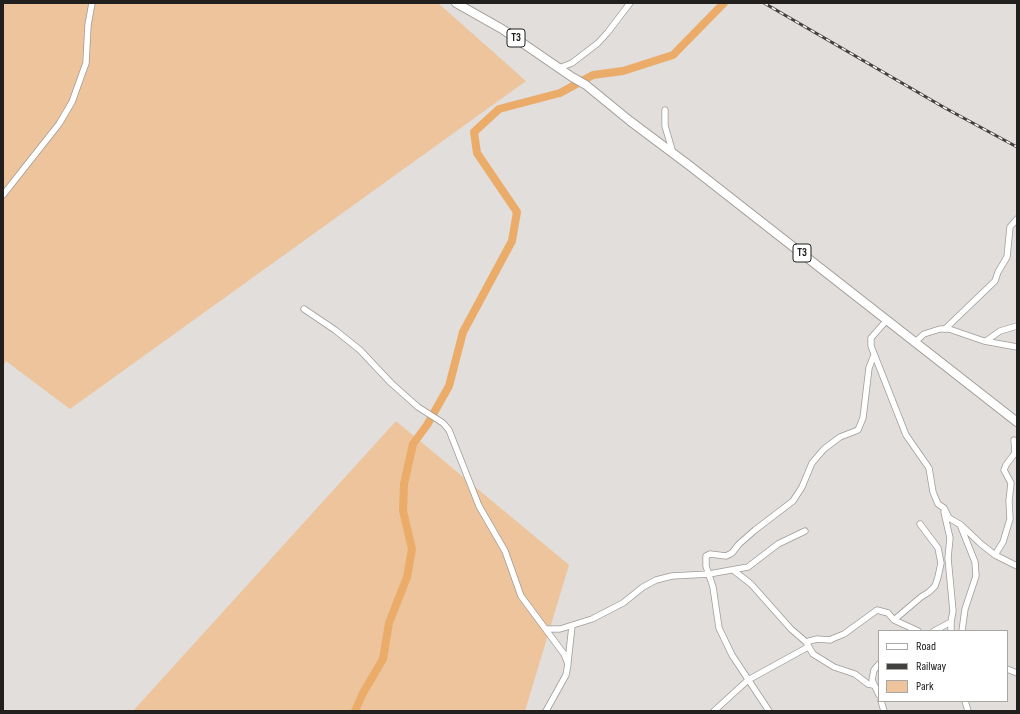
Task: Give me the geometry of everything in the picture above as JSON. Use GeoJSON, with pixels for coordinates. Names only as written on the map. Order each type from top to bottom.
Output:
{"type":"FeatureCollection","features":[{"type":"Feature","properties":{"kind":"highway","name":"T3"},"geometry":{"type":"LineString","coordinates":[[456,3],[496,25],[586,85],[630,121],[677,156],[1017,422]]}},
{"type":"Feature","properties":{"kind":"street"},"geometry":{"type":"LineString","coordinates":[[3,195],[59,124],[72,102],[86,62],[88,25],[92,3]]}},
{"type":"Feature","properties":{"kind":"street"},"geometry":{"type":"LineString","coordinates":[[559,68],[572,63],[598,43],[630,3]]}},
{"type":"Feature","properties":{"kind":"street"},"geometry":{"type":"LineString","coordinates":[[665,110],[665,126],[668,140],[673,152],[677,156]]}},
{"type":"Feature","properties":{"kind":"street"},"geometry":{"type":"LineString","coordinates":[[945,329],[995,281],[998,272],[1007,257],[1010,228],[1017,219]]}},
{"type":"Feature","properties":{"kind":"street"},"geometry":{"type":"LineString","coordinates":[[304,309],[335,330],[360,350],[391,383],[418,407],[443,423],[449,430],[480,506],[505,551],[521,596],[564,654],[568,664]]}},
{"type":"Feature","properties":{"kind":"street"},"geometry":{"type":"LineString","coordinates":[[886,321],[870,341],[874,355],[906,435],[928,468],[933,492],[938,504],[944,508],[949,518],[961,525],[995,555],[1017,566]]}},
{"type":"Feature","properties":{"kind":"street"},"geometry":{"type":"LineString","coordinates":[[986,341],[1000,331],[1017,326]]}},
{"type":"Feature","properties":{"kind":"street"},"geometry":{"type":"LineString","coordinates":[[914,342],[928,332],[945,329],[986,341],[1017,347]]}},
{"type":"Feature","properties":{"kind":"street"},"geometry":{"type":"LineString","coordinates":[[769,711],[732,655],[719,628],[709,574],[706,566],[706,556],[710,554],[726,556],[732,553],[754,530],[793,500],[802,487],[812,463],[824,449],[840,437],[854,433],[858,430],[863,418],[869,368],[874,355]]}},
{"type":"Feature","properties":{"kind":"street"},"geometry":{"type":"LineString","coordinates":[[995,555],[1003,542],[1010,519],[1009,501],[1011,483],[1005,474],[1004,467],[1015,453],[1014,440],[1017,441]]}},
{"type":"Feature","properties":{"kind":"street"},"geometry":{"type":"LineString","coordinates":[[944,508],[951,543],[948,558],[953,611],[951,630]]}},
{"type":"Feature","properties":{"kind":"street"},"geometry":{"type":"LineString","coordinates":[[894,620],[929,592],[935,586],[938,577],[941,563],[938,548],[920,524]]}},
{"type":"Feature","properties":{"kind":"street"},"geometry":{"type":"LineString","coordinates":[[961,525],[975,562],[976,576],[965,609],[962,630]]}},
{"type":"Feature","properties":{"kind":"street"},"geometry":{"type":"LineString","coordinates":[[546,629],[560,630],[592,619],[623,603],[643,587],[656,580],[672,576],[709,574],[751,565],[778,544],[805,531]]}},
{"type":"Feature","properties":{"kind":"street"},"geometry":{"type":"LineString","coordinates":[[733,570],[751,584],[791,629],[807,644],[813,654],[834,667],[854,674],[868,684],[874,685]]}},
{"type":"Feature","properties":{"kind":"street"},"geometry":{"type":"LineString","coordinates":[[714,711],[748,680],[817,639],[830,640],[844,634],[877,610],[888,613],[894,620],[916,630]]}},
{"type":"Feature","properties":{"kind":"street"},"geometry":{"type":"LineString","coordinates":[[936,630],[951,622]]}},
{"type":"Feature","properties":{"kind":"street"},"geometry":{"type":"LineString","coordinates":[[546,711],[566,675],[572,626]]}},
{"type":"Feature","properties":{"kind":"street"},"geometry":{"type":"LineString","coordinates":[[878,665],[873,672],[874,685],[878,693]]}},
{"type":"Feature","properties":{"kind":"street"},"geometry":{"type":"LineString","coordinates":[[1008,670],[1017,674]]}},
{"type":"Feature","properties":{"kind":"green space"},"geometry":{"type":"Polygon","coordinates":[[[3,3],[438,3],[526,81],[70,409],[6,361],[3,366],[3,3]]]}},
{"type":"Feature","properties":{"kind":"green space"},"geometry":{"type":"Polygon","coordinates":[[[396,421],[569,565],[525,711],[133,711],[396,421]]]}},
{"type":"Feature","properties":{"kind":"waterway"},"geometry":{"type":"LineString","coordinates":[[355,711],[363,693],[383,659],[389,623],[407,577],[412,549],[403,511],[404,484],[413,444],[427,425],[449,386],[463,332],[512,241],[517,212],[477,153],[474,132],[499,109],[560,93],[593,75],[623,71],[673,55],[724,3]]}},
{"type":"Feature","properties":{"kind":"railway"},"geometry":{"type":"LineString","coordinates":[[764,3],[945,108],[1017,147]]}}]}
